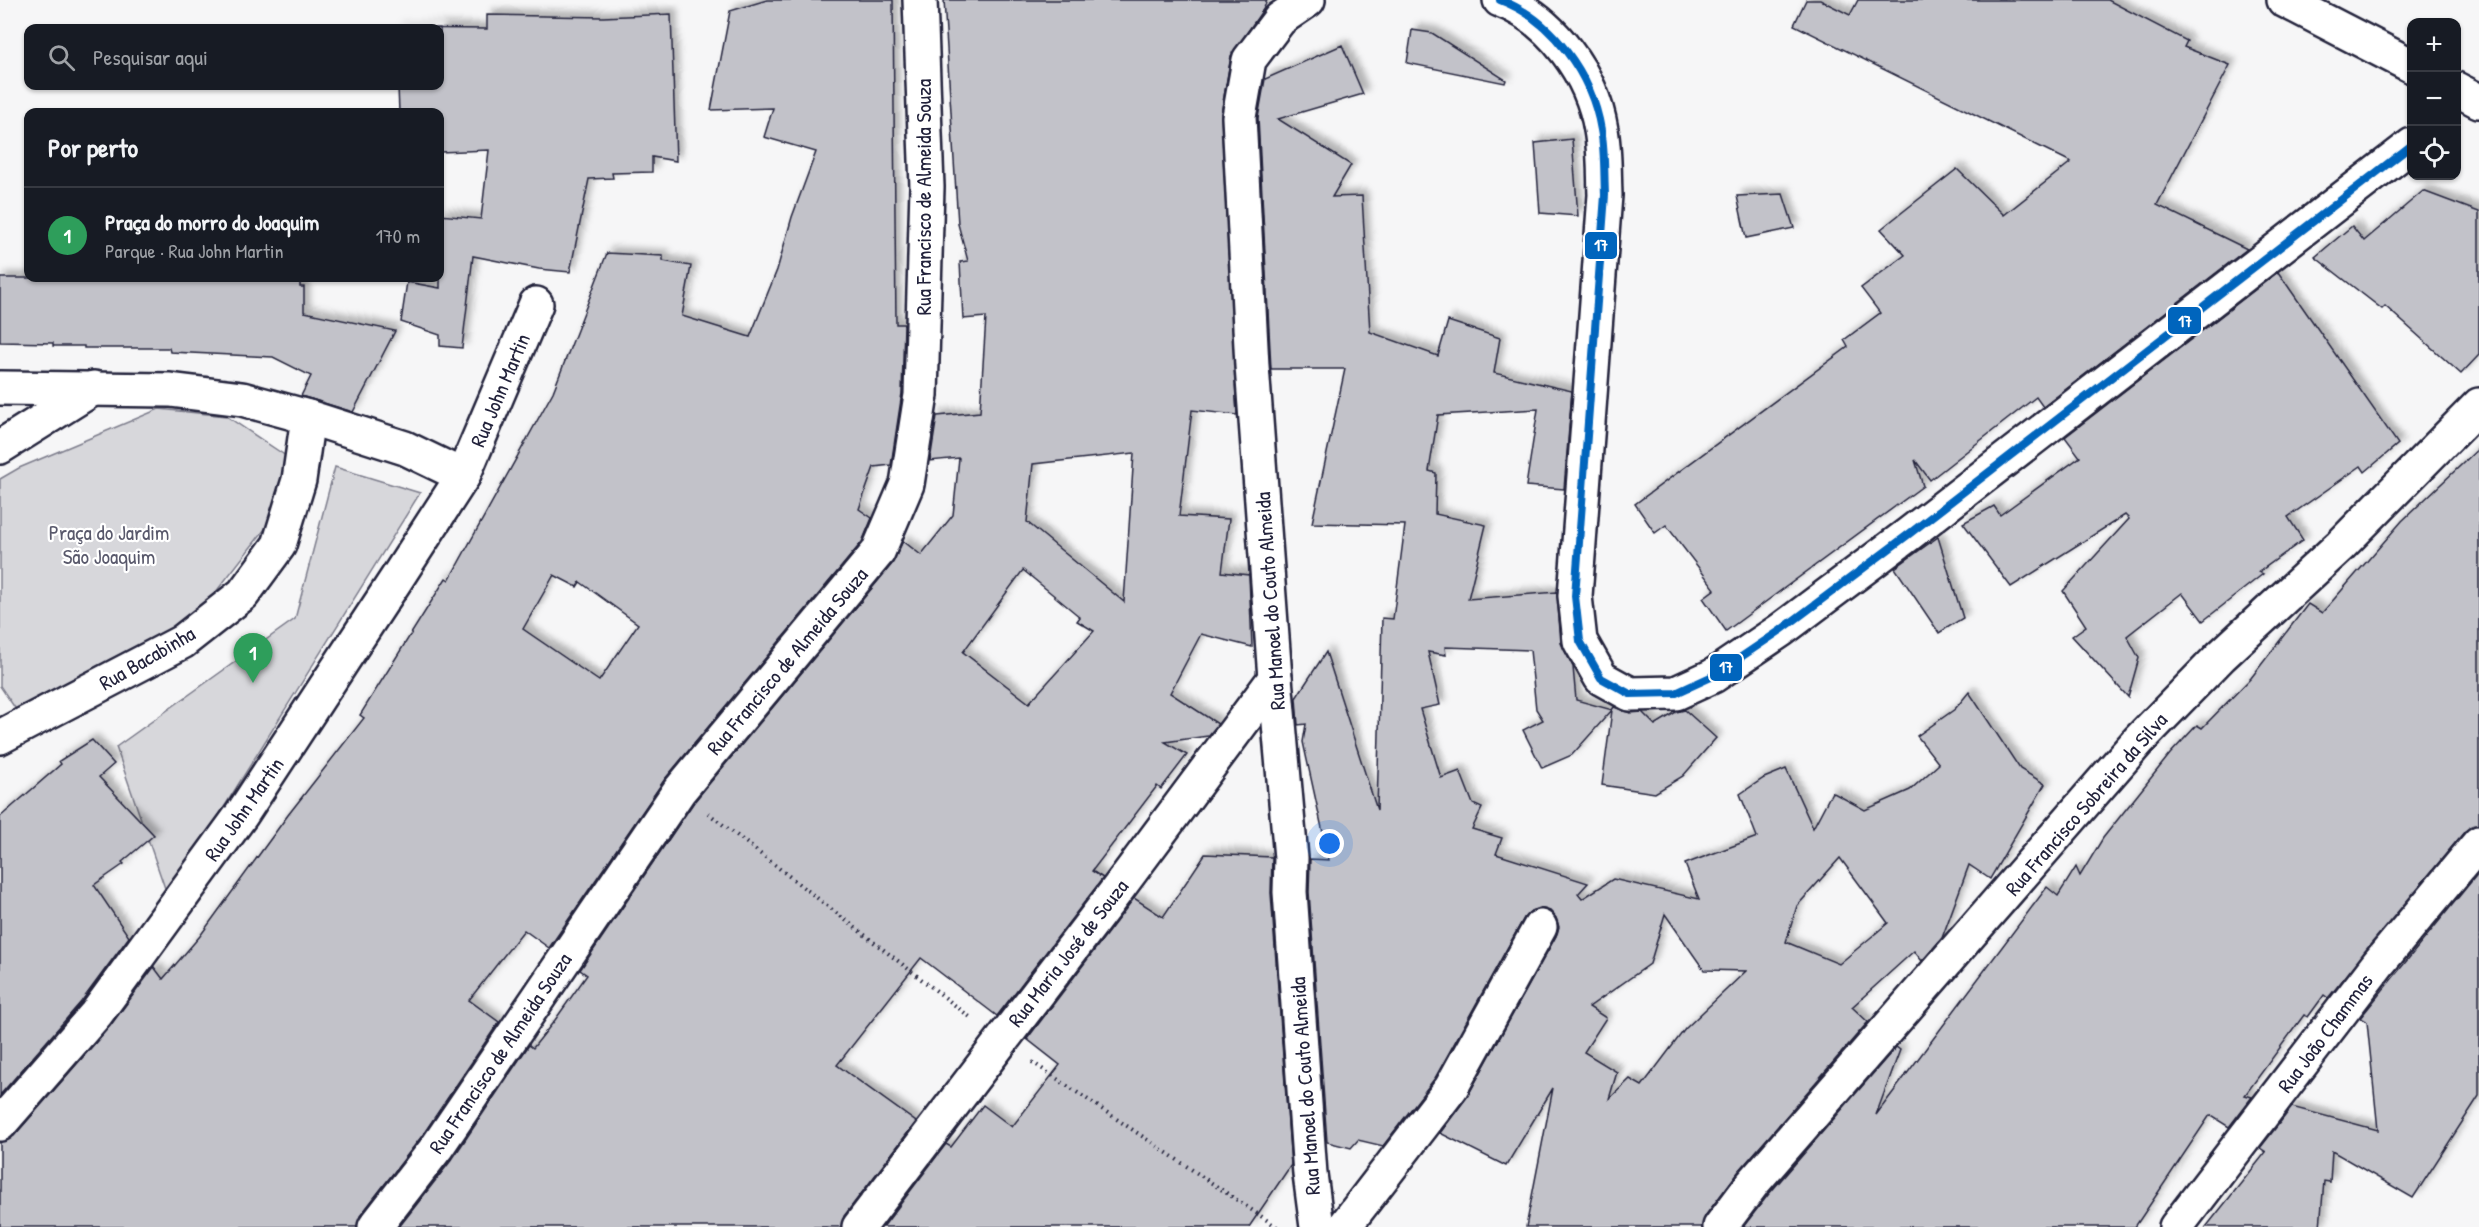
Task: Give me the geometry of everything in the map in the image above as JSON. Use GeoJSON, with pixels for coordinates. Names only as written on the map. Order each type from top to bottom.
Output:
{"type":"FeatureCollection","features":[{"type":"Feature","properties":{"kind":"street","name":"Rua Francisco de Almeida Souza"},"geometry":{"type":"LineString","coordinates":[[375,1227],[437,1147],[680,791],[878,552],[907,484],[921,395],[927,187],[920,0]]}},
{"type":"Feature","properties":{"kind":"street","name":"Rua Manoel do Couto Almeida"},"geometry":{"type":"LineString","coordinates":[[1308,0],[1280,20],[1249,60],[1239,117],[1252,366],[1291,858],[1290,892],[1310,1174],[1317,1227]]}},
{"type":"Feature","properties":{"kind":"street"},"geometry":{"type":"LineString","coordinates":[[1500,0],[1519,7],[1558,38],[1584,79],[1601,129],[1605,195],[1575,596],[1580,641],[1601,678],[1630,694],[1676,693],[1713,676],[1781,630],[1909,534],[2407,149]]}},
{"type":"Feature","properties":{"kind":"street"},"geometry":{"type":"LineString","coordinates":[[2284,0],[2407,63]]}},
{"type":"Feature","properties":{"kind":"street","name":"Rua John Martin"},"geometry":{"type":"LineString","coordinates":[[0,1124],[96,1014],[242,814],[463,476],[536,304]]}},
{"type":"Feature","properties":{"kind":"street"},"geometry":{"type":"LineString","coordinates":[[0,388],[180,391],[242,399],[308,417]]}},
{"type":"Feature","properties":{"kind":"street"},"geometry":{"type":"LineString","coordinates":[[0,447],[94,388]]}},
{"type":"Feature","properties":{"kind":"street","name":"Rua Francisco Sobreira da Silva"},"geometry":{"type":"LineString","coordinates":[[1720,1227],[1753,1183],[2139,740],[2221,656],[2340,546],[2479,405]]}},
{"type":"Feature","properties":{"kind":"street","name":"Rua John Martin"},"geometry":{"type":"LineString","coordinates":[[308,417],[405,448],[463,476]]}},
{"type":"Feature","properties":{"kind":"street","name":"Rua Bacabinha"},"geometry":{"type":"LineString","coordinates":[[0,737],[182,642],[243,594],[279,545],[299,480],[308,417]]}},
{"type":"Feature","properties":{"kind":"street","name":"Rua Maria José de Souza"},"geometry":{"type":"LineString","coordinates":[[859,1227],[1117,890],[1275,678]]}},
{"type":"Feature","properties":{"kind":"street","name":"Rua João Chammas"},"geometry":{"type":"LineString","coordinates":[[2176,1227],[2378,964],[2479,843]]}},
{"type":"Feature","properties":{"kind":"street"},"geometry":{"type":"LineString","coordinates":[[1344,1227],[1452,1088],[1540,927]]}},
{"type":"Feature","properties":{"kind":"green space","name":"Praça do Jardim São Joaquim"},"geometry":{"type":"Polygon","coordinates":[[[159,409],[226,416],[286,456],[279,511],[194,620],[107,662],[17,711],[0,686],[0,479],[19,468],[159,409]]]}},
{"type":"Feature","properties":{"kind":"green space"},"geometry":{"type":"Polygon","coordinates":[[[335,467],[420,493],[168,897],[116,747],[295,619],[335,467]]]}},
{"type":"Feature","properties":{"kind":"building"},"geometry":{"type":"Polygon","coordinates":[[[767,0],[893,0],[896,324],[904,324],[902,393],[891,465],[874,467],[859,509],[872,518],[862,542],[665,779],[549,948],[524,930],[469,1000],[499,1022],[422,1136],[360,1216],[357,1227],[0,1227],[0,1142],[14,1136],[110,1026],[154,967],[163,979],[200,936],[288,815],[364,718],[360,715],[446,578],[449,580],[553,392],[607,253],[663,256],[663,261],[691,266],[682,316],[750,337],[777,270],[792,217],[816,152],[764,137],[773,108],[711,110],[730,11],[767,0]],[[554,575],[523,629],[599,681],[638,624],[580,582],[577,587],[554,575]]]}},
{"type":"Feature","properties":{"kind":"building"},"geometry":{"type":"Polygon","coordinates":[[[944,0],[1267,0],[1264,8],[1231,56],[1221,114],[1237,415],[1192,410],[1179,516],[1229,519],[1222,572],[1249,575],[1252,647],[1201,634],[1170,693],[1218,724],[1208,736],[1165,742],[1187,755],[1161,789],[1157,786],[1092,871],[1103,878],[997,1016],[921,958],[837,1065],[916,1122],[844,1216],[841,1227],[399,1227],[453,1158],[529,1045],[533,1048],[587,975],[580,970],[694,802],[892,564],[903,541],[921,555],[953,515],[959,458],[930,461],[937,416],[980,412],[986,317],[963,319],[960,262],[968,261],[958,224],[944,0]],[[1134,453],[1033,464],[1027,522],[1124,602],[1134,453]],[[1023,570],[963,652],[1029,703],[1094,631],[1077,621],[1080,617],[1023,570]]]}},
{"type":"Feature","properties":{"kind":"building"},"geometry":{"type":"Polygon","coordinates":[[[1806,0],[1820,0],[1850,15],[1858,0],[2108,0],[2187,41],[2184,47],[2230,65],[2157,205],[2247,249],[2043,407],[2036,397],[1930,480],[1915,460],[1923,486],[1726,631],[1703,598],[1715,589],[1666,525],[1655,533],[1635,504],[1848,347],[1844,340],[1880,313],[1861,288],[1905,255],[1881,229],[1957,169],[2004,215],[2071,162],[1794,25],[1806,0]]]}},
{"type":"Feature","properties":{"kind":"building"},"geometry":{"type":"Polygon","coordinates":[[[671,14],[676,161],[652,157],[652,172],[612,173],[613,178],[589,179],[570,272],[539,269],[473,256],[462,348],[440,346],[440,335],[401,322],[407,282],[440,288],[440,282],[444,282],[444,215],[481,219],[489,150],[444,152],[444,108],[399,108],[398,90],[444,90],[444,28],[487,29],[487,15],[603,17],[671,14]]]}},
{"type":"Feature","properties":{"kind":"building"},"geometry":{"type":"Polygon","coordinates":[[[1412,30],[1432,33],[1506,80],[1505,83],[1407,63],[1412,30]]]}},
{"type":"Feature","properties":{"kind":"building"},"geometry":{"type":"Polygon","coordinates":[[[1342,45],[1363,94],[1278,119],[1351,165],[1332,197],[1362,196],[1370,332],[1438,356],[1448,321],[1500,338],[1494,373],[1572,391],[1564,489],[1526,486],[1538,409],[1438,415],[1429,471],[1436,473],[1435,514],[1486,525],[1468,599],[1557,592],[1561,643],[1573,667],[1576,700],[1612,710],[1572,755],[1542,768],[1523,730],[1543,720],[1536,709],[1530,650],[1445,647],[1446,655],[1428,652],[1440,705],[1420,709],[1441,778],[1460,771],[1473,804],[1482,808],[1472,829],[1502,838],[1496,854],[1588,883],[1578,894],[1582,899],[1613,879],[1699,899],[1685,864],[1757,837],[1740,794],[1764,778],[1786,769],[1813,828],[1832,792],[1865,810],[1910,790],[1939,764],[1917,736],[1955,709],[1969,692],[2020,769],[2045,784],[1990,879],[1969,865],[1942,938],[1922,961],[1914,951],[1852,1007],[1868,1022],[1739,1171],[1705,1216],[1702,1227],[1526,1227],[1553,1088],[1506,1166],[1440,1133],[1467,1097],[1556,936],[1559,927],[1556,918],[1550,911],[1540,908],[1531,911],[1524,918],[1435,1078],[1383,1146],[1358,1140],[1351,1148],[1327,1142],[1309,892],[1310,859],[1329,860],[1303,742],[1306,724],[1298,725],[1296,698],[1326,652],[1377,810],[1382,618],[1393,619],[1405,525],[1312,523],[1345,369],[1271,369],[1258,118],[1265,79],[1342,45]],[[1840,858],[1797,906],[1786,942],[1839,964],[1888,923],[1840,858]],[[1665,914],[1650,964],[1589,1007],[1606,1018],[1584,1052],[1617,1072],[1609,1099],[1630,1079],[1642,1086],[1685,1029],[1746,971],[1704,970],[1665,914]]]}},
{"type":"Feature","properties":{"kind":"building"},"geometry":{"type":"Polygon","coordinates":[[[1572,139],[1578,216],[1540,213],[1535,143],[1572,139]]]}},
{"type":"Feature","properties":{"kind":"building"},"geometry":{"type":"Polygon","coordinates":[[[2423,191],[2479,212],[2479,355],[2461,374],[2385,306],[2382,309],[2315,257],[2352,226],[2364,241],[2423,191]]]}},
{"type":"Feature","properties":{"kind":"building"},"geometry":{"type":"Polygon","coordinates":[[[1783,194],[1794,228],[1746,238],[1737,196],[1783,194]]]}},
{"type":"Feature","properties":{"kind":"building"},"geometry":{"type":"Polygon","coordinates":[[[2278,272],[2398,444],[2365,472],[2361,466],[2288,517],[2303,540],[2259,572],[2263,574],[2203,621],[2182,593],[2127,636],[2139,658],[2128,697],[2072,636],[2086,626],[2063,591],[2129,519],[2125,515],[2011,587],[1963,523],[1994,506],[2000,515],[2080,457],[2065,437],[2278,272]]]}},
{"type":"Feature","properties":{"kind":"building"},"geometry":{"type":"Polygon","coordinates":[[[0,278],[24,278],[24,282],[300,282],[300,287],[304,287],[304,312],[395,331],[353,412],[301,396],[311,376],[273,357],[170,352],[169,348],[84,348],[84,346],[53,346],[53,343],[0,342],[0,278]]]}},
{"type":"Feature","properties":{"kind":"building"},"geometry":{"type":"Polygon","coordinates":[[[2479,448],[2479,825],[2465,831],[2328,998],[2324,995],[2308,1017],[2304,1015],[2245,1095],[2252,1097],[2229,1127],[2210,1115],[2135,1227],[1743,1227],[1896,1047],[1900,1050],[1876,1115],[2047,887],[2058,896],[2076,867],[2080,876],[2103,838],[2170,754],[2197,725],[2202,728],[2251,678],[2308,604],[2322,613],[2402,521],[2479,448]]]}},
{"type":"Feature","properties":{"kind":"building"},"geometry":{"type":"Polygon","coordinates":[[[1938,537],[1963,618],[1939,633],[1895,568],[1938,537]]]}},
{"type":"Feature","properties":{"kind":"building"},"geometry":{"type":"Polygon","coordinates":[[[1614,707],[1630,713],[1642,712],[1655,725],[1676,712],[1685,710],[1716,738],[1683,776],[1655,793],[1602,785],[1614,707]]]}},
{"type":"Feature","properties":{"kind":"building"},"geometry":{"type":"Polygon","coordinates":[[[92,740],[114,764],[99,777],[154,835],[122,862],[124,864],[94,885],[129,937],[81,1002],[0,1095],[0,817],[61,764],[59,761],[92,740]]]}},
{"type":"Feature","properties":{"kind":"building"},"geometry":{"type":"Polygon","coordinates":[[[1205,854],[1272,857],[1271,893],[1291,1165],[1249,1227],[883,1227],[946,1144],[951,1147],[983,1105],[1012,1127],[1060,1065],[1027,1039],[1134,898],[1163,917],[1205,854]]]}},
{"type":"Feature","properties":{"kind":"building"},"geometry":{"type":"Polygon","coordinates":[[[2479,872],[2479,1096],[2413,1198],[2332,1151],[2330,1182],[2324,1181],[2320,1227],[2206,1227],[2266,1152],[2260,1148],[2292,1107],[2378,1130],[2367,1022],[2360,1018],[2479,872]]]}},
{"type":"Feature","properties":{"kind":"transit line","name":"17"},"geometry":{"type":"LineString","coordinates":[[1500,0],[1536,21],[1567,52],[1589,89],[1601,130],[1605,195],[1575,596],[1580,641],[1601,678],[1630,694],[1676,693],[1713,676],[1781,630],[1909,534],[2407,149]]}},
{"type":"Feature","properties":{"kind":"place","name":"Praça do morro do Joaquim"},"geometry":{"type":"Point","coordinates":[253,683]}}]}
